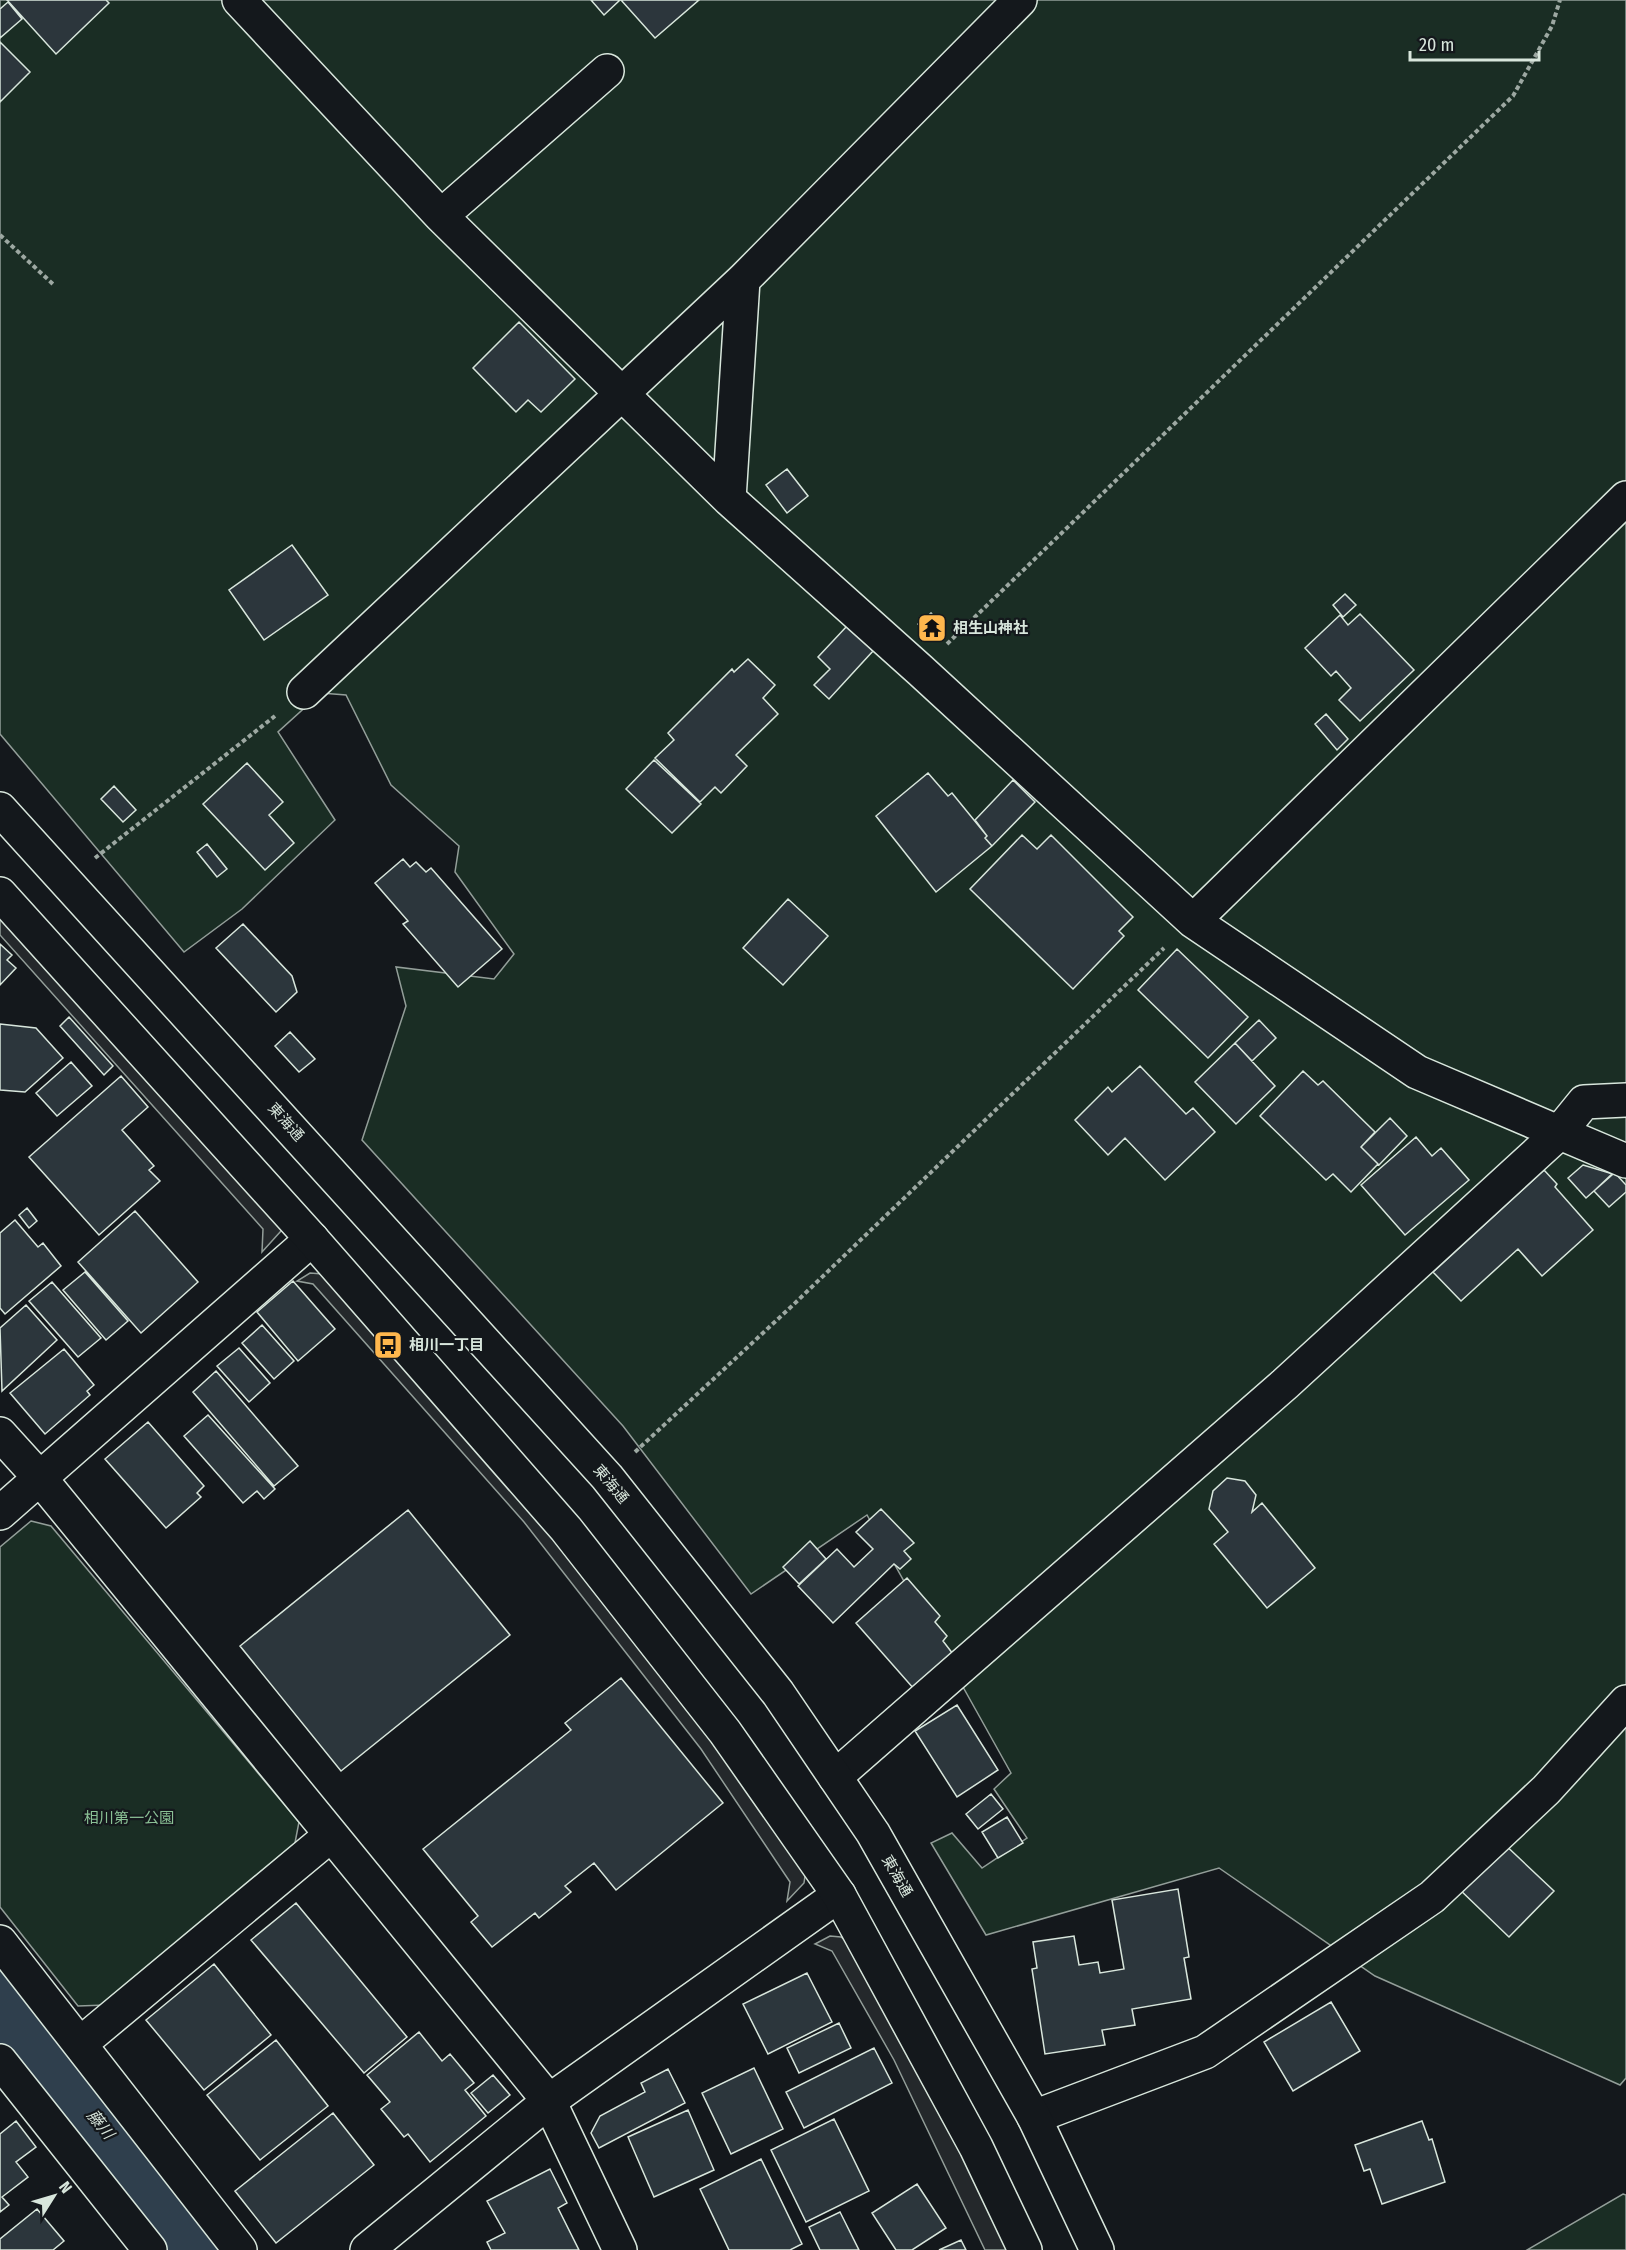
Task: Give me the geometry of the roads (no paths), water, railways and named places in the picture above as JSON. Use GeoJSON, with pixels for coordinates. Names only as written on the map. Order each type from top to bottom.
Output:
{"type":"FeatureCollection","features":[{"type":"Feature","properties":{"kind":"street"},"geometry":{"type":"LineString","coordinates":[[239,0],[441,216],[729,499],[920,670],[1192,921],[1416,1072],[1626,1161]]}},
{"type":"Feature","properties":{"kind":"street"},"geometry":{"type":"LineString","coordinates":[[304,692],[743,280],[1020,0]]}},
{"type":"Feature","properties":{"kind":"street"},"geometry":{"type":"LineString","coordinates":[[441,216],[608,71]]}},
{"type":"Feature","properties":{"kind":"street"},"geometry":{"type":"LineString","coordinates":[[729,499],[743,280]]}},
{"type":"Feature","properties":{"kind":"street"},"geometry":{"type":"LineString","coordinates":[[1192,921],[1626,498]]}},
{"type":"Feature","properties":{"kind":"street","name":"東海通"},"geometry":{"type":"LineString","coordinates":[[0,809],[607,1477],[778,1694],[873,1833],[1034,2117],[1097,2250]]}},
{"type":"Feature","properties":{"kind":"street"},"geometry":{"type":"LineString","coordinates":[[0,894],[312,1239],[566,1529],[725,1732],[839,1895],[976,2147],[1025,2250]]}},
{"type":"Feature","properties":{"kind":"street"},"geometry":{"type":"LineString","coordinates":[[835,1778],[1285,1384],[1558,1134],[1584,1102],[1626,1100]]}},
{"type":"Feature","properties":{"kind":"street"},"geometry":{"type":"LineString","coordinates":[[0,1513],[312,1239]]}},
{"type":"Feature","properties":{"kind":"street"},"geometry":{"type":"LineString","coordinates":[[0,1434],[39,1477],[549,2101],[620,2250]]}},
{"type":"Feature","properties":{"kind":"street"},"geometry":{"type":"LineString","coordinates":[[1034,2117],[1205,2052],[1431,1897],[1546,1790],[1626,1702]]}},
{"type":"Feature","properties":{"kind":"street"},"geometry":{"type":"LineString","coordinates":[[80,2044],[331,1835]]}},
{"type":"Feature","properties":{"kind":"street"},"geometry":{"type":"LineString","coordinates":[[368,2250],[549,2101],[839,1895]]}},
{"type":"Feature","properties":{"kind":"street"},"geometry":{"type":"LineString","coordinates":[[0,1942],[240,2250]]}},
{"type":"Feature","properties":{"kind":"street"},"geometry":{"type":"LineString","coordinates":[[0,2061],[150,2250]]}},
{"type":"Feature","properties":{"kind":"waterway","name":"藤川"},"geometry":{"type":"LineString","coordinates":[[0,1998],[202,2250]]}},
{"type":"Feature","properties":{"kind":"place","name":"相生山神社"},"geometry":{"type":"Point","coordinates":[932,628]}},
{"type":"Feature","properties":{"kind":"place","name":"相川一丁目"},"geometry":{"type":"Point","coordinates":[388,1345]}},
{"type":"Feature","properties":{"kind":"park label","name":"相川第一公園"},"geometry":{"type":"Point","coordinates":[129,1818]}}]}
